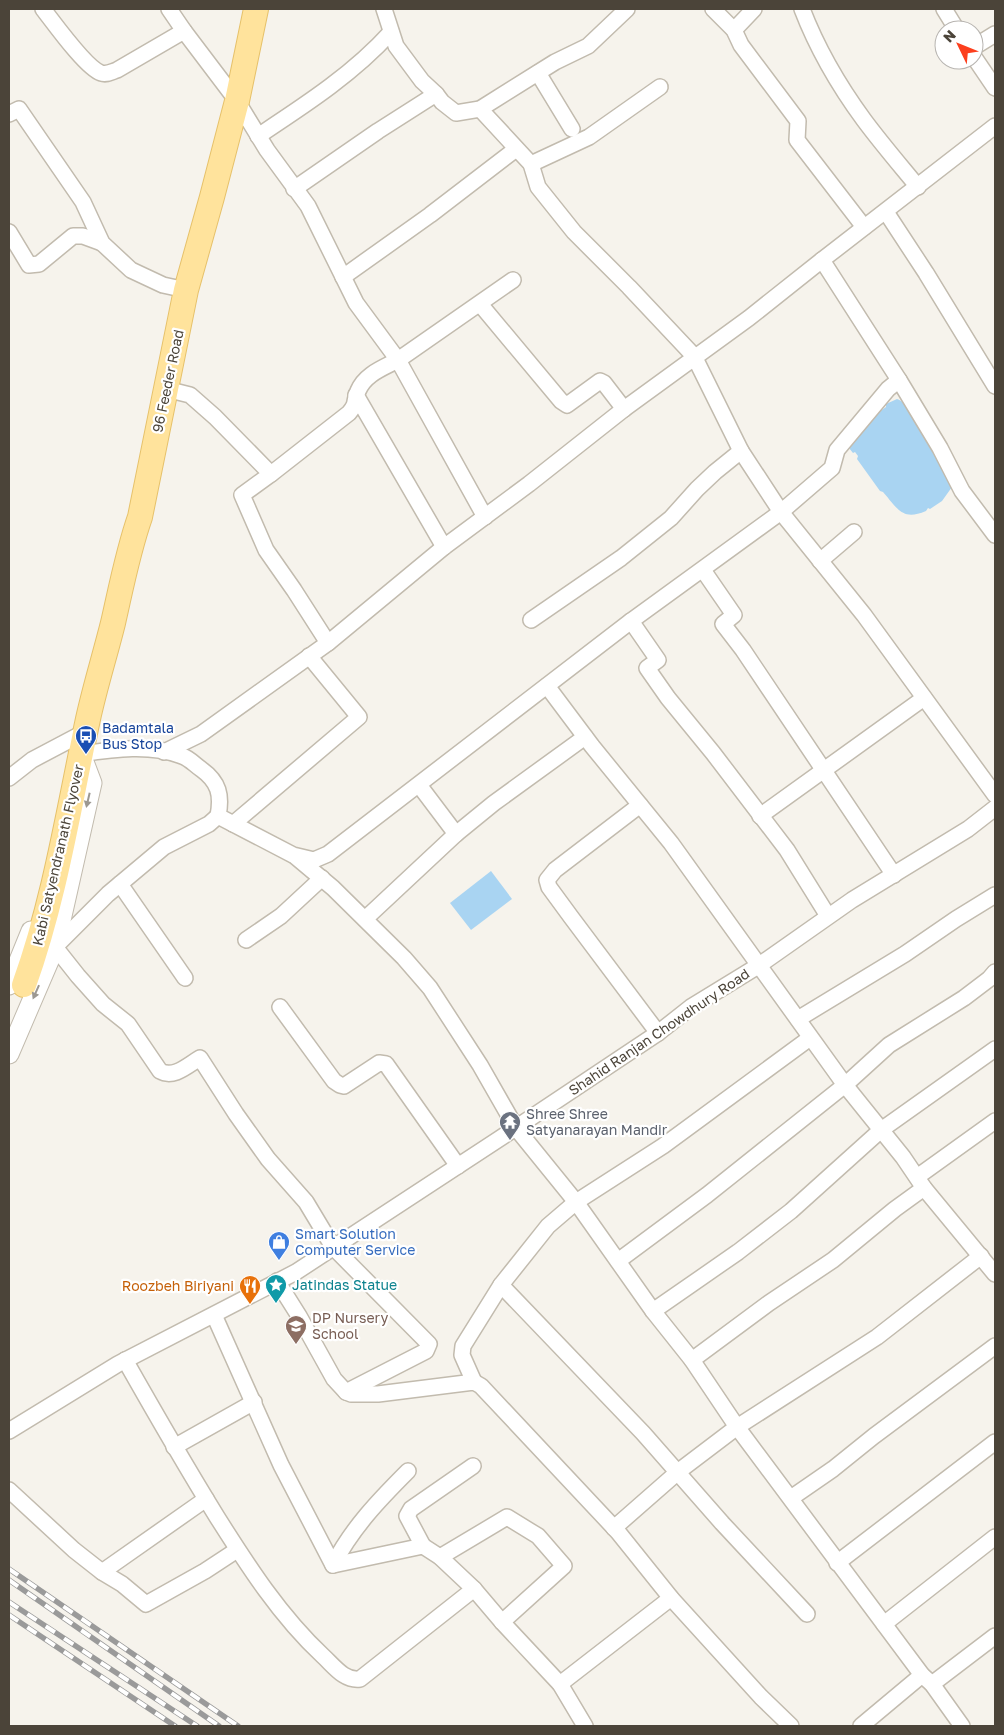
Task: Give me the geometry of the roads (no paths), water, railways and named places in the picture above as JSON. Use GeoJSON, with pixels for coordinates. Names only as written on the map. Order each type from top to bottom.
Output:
{"type":"FeatureCollection","features":[{"type":"Feature","properties":{"kind":"main road","name":"96 Feeder Road"},"geometry":{"type":"LineString","coordinates":[[83,743],[140,517],[186,290],[237,101],[256,9]]}},
{"type":"Feature","properties":{"kind":"main road","name":"Kabi Satyendranath Flyover"},"geometry":{"type":"LineString","coordinates":[[13,981],[45,921],[83,743]]}},
{"type":"Feature","properties":{"kind":"street"},"geometry":{"type":"LineString","coordinates":[[43,9],[83,58],[100,73],[107,74],[116,70],[184,31]]}},
{"type":"Feature","properties":{"kind":"street"},"geometry":{"type":"LineString","coordinates":[[170,9],[184,31],[237,101],[258,136],[294,189],[308,206],[356,303],[398,360],[485,517]]}},
{"type":"Feature","properties":{"kind":"street"},"geometry":{"type":"LineString","coordinates":[[384,9],[396,46],[422,81],[442,102],[456,113],[480,109],[538,73],[588,46],[627,9]]}},
{"type":"Feature","properties":{"kind":"street"},"geometry":{"type":"LineString","coordinates":[[713,9],[734,30],[741,45],[798,121],[797,140],[864,227]]}},
{"type":"Feature","properties":{"kind":"street"},"geometry":{"type":"LineString","coordinates":[[734,30],[754,9]]}},
{"type":"Feature","properties":{"kind":"street"},"geometry":{"type":"LineString","coordinates":[[802,9],[810,31],[854,105],[918,187]]}},
{"type":"Feature","properties":{"kind":"street"},"geometry":{"type":"LineString","coordinates":[[944,9],[951,20]]}},
{"type":"Feature","properties":{"kind":"street"},"geometry":{"type":"LineString","coordinates":[[258,136],[311,102],[372,53],[391,32]]}},
{"type":"Feature","properties":{"kind":"street"},"geometry":{"type":"LineString","coordinates":[[984,41],[995,34]]}},
{"type":"Feature","properties":{"kind":"street"},"geometry":{"type":"LineString","coordinates":[[983,70],[995,88]]}},
{"type":"Feature","properties":{"kind":"street"},"geometry":{"type":"LineString","coordinates":[[538,73],[572,129]]}},
{"type":"Feature","properties":{"kind":"street"},"geometry":{"type":"LineString","coordinates":[[531,164],[589,136],[660,87]]}},
{"type":"Feature","properties":{"kind":"street"},"geometry":{"type":"LineString","coordinates":[[294,189],[436,94]]}},
{"type":"Feature","properties":{"kind":"street"},"geometry":{"type":"LineString","coordinates":[[9,114],[19,108],[83,202],[102,243],[131,270],[162,285],[186,290]]}},
{"type":"Feature","properties":{"kind":"street"},"geometry":{"type":"LineString","coordinates":[[480,109],[531,164],[538,187],[574,232],[694,356],[741,451],[781,512],[864,616],[995,794]]}},
{"type":"Feature","properties":{"kind":"street"},"geometry":{"type":"LineString","coordinates":[[164,752],[201,734],[328,643],[444,547],[624,408],[749,318],[995,126]]}},
{"type":"Feature","properties":{"kind":"street"},"geometry":{"type":"LineString","coordinates":[[344,277],[430,215],[516,149]]}},
{"type":"Feature","properties":{"kind":"street"},"geometry":{"type":"LineString","coordinates":[[886,212],[926,272],[995,386]]}},
{"type":"Feature","properties":{"kind":"street"},"geometry":{"type":"LineString","coordinates":[[9,232],[29,265],[39,264],[73,236],[83,236],[102,243]]}},
{"type":"Feature","properties":{"kind":"street"},"geometry":{"type":"LineString","coordinates":[[822,260],[899,380],[940,448],[962,491],[995,535]]}},
{"type":"Feature","properties":{"kind":"street"},"geometry":{"type":"LineString","coordinates":[[328,643],[266,550],[242,495],[349,413],[356,404],[356,395],[361,385],[372,374],[398,360],[513,280]]}},
{"type":"Feature","properties":{"kind":"street"},"geometry":{"type":"LineString","coordinates":[[480,304],[561,401],[567,405],[600,381],[604,383],[624,408]]}},
{"type":"Feature","properties":{"kind":"street"},"geometry":{"type":"LineString","coordinates":[[293,855],[314,860],[328,854],[631,621],[781,512],[832,468],[837,450],[888,389],[899,380]]}},
{"type":"Feature","properties":{"kind":"street"},"geometry":{"type":"LineString","coordinates":[[166,389],[190,395],[215,417],[271,474]]}},
{"type":"Feature","properties":{"kind":"street"},"geometry":{"type":"LineString","coordinates":[[356,395],[444,547]]}},
{"type":"Feature","properties":{"kind":"street"},"geometry":{"type":"LineString","coordinates":[[531,620],[621,558],[671,518],[697,489],[741,451]]}},
{"type":"Feature","properties":{"kind":"street"},"geometry":{"type":"LineString","coordinates":[[820,561],[854,532]]}},
{"type":"Feature","properties":{"kind":"street"},"geometry":{"type":"LineString","coordinates":[[703,570],[734,615],[723,624],[894,875]]}},
{"type":"Feature","properties":{"kind":"street"},"geometry":{"type":"LineString","coordinates":[[631,621],[658,660],[648,668],[668,698],[713,753],[787,850],[828,916]]}},
{"type":"Feature","properties":{"kind":"street"},"geometry":{"type":"LineString","coordinates":[[232,824],[360,717],[309,656]]}},
{"type":"Feature","properties":{"kind":"street"},"geometry":{"type":"LineString","coordinates":[[547,686],[585,737],[671,843],[844,1085],[881,1130],[920,1183],[995,1274]]}},
{"type":"Feature","properties":{"kind":"street"},"geometry":{"type":"LineString","coordinates":[[760,816],[924,698]]}},
{"type":"Feature","properties":{"kind":"street"},"geometry":{"type":"LineString","coordinates":[[366,919],[456,834],[494,803],[585,737]]}},
{"type":"Feature","properties":{"kind":"street"},"geometry":{"type":"LineString","coordinates":[[9,1054],[55,947],[92,783],[83,743]]}},
{"type":"Feature","properties":{"kind":"street"},"geometry":{"type":"LineString","coordinates":[[13,981],[31,932],[64,780],[83,743]]}},
{"type":"Feature","properties":{"kind":"street"},"geometry":{"type":"LineString","coordinates":[[9,778],[32,760],[83,743],[125,749],[148,748],[183,756],[212,777],[218,790],[221,803],[218,816],[209,824],[164,847],[120,884],[55,947]]}},
{"type":"Feature","properties":{"kind":"street"},"geometry":{"type":"LineString","coordinates":[[419,785],[456,834]]}},
{"type":"Feature","properties":{"kind":"street"},"geometry":{"type":"LineString","coordinates":[[640,805],[555,870],[546,880],[554,895],[658,1033]]}},
{"type":"Feature","properties":{"kind":"street","name":"Shahid Ranjan Chowdhury Road"},"geometry":{"type":"LineString","coordinates":[[9,1430],[126,1360],[296,1272],[658,1033],[691,1007],[758,966],[828,916],[968,829],[995,808]]}},
{"type":"Feature","properties":{"kind":"street"},"geometry":{"type":"LineString","coordinates":[[218,816],[293,855],[322,878],[366,919],[430,988],[480,1065],[516,1128],[576,1202],[653,1312],[692,1360],[738,1427],[837,1562],[962,1726]]}},
{"type":"Feature","properties":{"kind":"street"},"geometry":{"type":"LineString","coordinates":[[246,940],[281,916],[322,878]]}},
{"type":"Feature","properties":{"kind":"street"},"geometry":{"type":"LineString","coordinates":[[120,884],[185,978]]}},
{"type":"Feature","properties":{"kind":"street"},"geometry":{"type":"LineString","coordinates":[[798,1019],[905,954],[956,919],[995,896]]}},
{"type":"Feature","properties":{"kind":"street"},"geometry":{"type":"LineString","coordinates":[[55,947],[103,1004],[128,1024],[160,1070],[166,1074],[173,1074],[200,1058],[268,1159],[306,1202],[333,1247],[429,1344],[426,1351],[346,1392]]}},
{"type":"Feature","properties":{"kind":"street"},"geometry":{"type":"LineString","coordinates":[[618,1261],[707,1195],[844,1085],[889,1045],[964,998],[989,979],[995,972]]}},
{"type":"Feature","properties":{"kind":"street"},"geometry":{"type":"LineString","coordinates":[[280,1007],[334,1081],[340,1086],[344,1086],[379,1063],[386,1064],[458,1166]]}},
{"type":"Feature","properties":{"kind":"street"},"geometry":{"type":"LineString","coordinates":[[791,1726],[761,1697],[671,1598],[614,1528],[481,1386],[474,1382],[462,1355],[463,1346],[501,1284],[548,1226],[576,1202],[663,1146],[810,1038]]}},
{"type":"Feature","properties":{"kind":"street"},"geometry":{"type":"LineString","coordinates":[[653,1312],[738,1252],[791,1211],[881,1130],[995,1049]]}},
{"type":"Feature","properties":{"kind":"street"},"geometry":{"type":"LineString","coordinates":[[692,1360],[769,1303],[833,1260],[895,1209],[920,1183],[995,1121]]}},
{"type":"Feature","properties":{"kind":"street"},"geometry":{"type":"LineString","coordinates":[[614,1528],[679,1472],[738,1427],[876,1337],[981,1256]]}},
{"type":"Feature","properties":{"kind":"street"},"geometry":{"type":"LineString","coordinates":[[277,1281],[334,1379],[346,1392],[351,1394],[378,1394],[474,1382]]}},
{"type":"Feature","properties":{"kind":"street"},"geometry":{"type":"LineString","coordinates":[[501,1284],[679,1472],[722,1523],[807,1614]]}},
{"type":"Feature","properties":{"kind":"street"},"geometry":{"type":"LineString","coordinates":[[214,1315],[281,1465],[333,1565]]}},
{"type":"Feature","properties":{"kind":"street"},"geometry":{"type":"LineString","coordinates":[[791,1498],[833,1469],[995,1346]]}},
{"type":"Feature","properties":{"kind":"street"},"geometry":{"type":"LineString","coordinates":[[126,1360],[174,1447],[237,1550],[274,1602],[313,1646],[343,1675],[352,1680],[360,1679],[474,1589]]}},
{"type":"Feature","properties":{"kind":"street"},"geometry":{"type":"LineString","coordinates":[[174,1447],[254,1402]]}},
{"type":"Feature","properties":{"kind":"street"},"geometry":{"type":"LineString","coordinates":[[837,1562],[995,1442]]}},
{"type":"Feature","properties":{"kind":"street"},"geometry":{"type":"LineString","coordinates":[[473,1466],[411,1509],[407,1516],[423,1546],[440,1557],[474,1589],[560,1684],[585,1726]]}},
{"type":"Feature","properties":{"kind":"street"},"geometry":{"type":"LineString","coordinates":[[333,1565],[352,1533],[376,1503],[408,1471]]}},
{"type":"Feature","properties":{"kind":"street"},"geometry":{"type":"LineString","coordinates":[[9,1490],[74,1550],[102,1572],[122,1584],[146,1604],[205,1571],[237,1550]]}},
{"type":"Feature","properties":{"kind":"street"},"geometry":{"type":"LineString","coordinates":[[102,1572],[206,1499]]}},
{"type":"Feature","properties":{"kind":"street"},"geometry":{"type":"LineString","coordinates":[[440,1557],[507,1517],[538,1536],[564,1566],[502,1622]]}},
{"type":"Feature","properties":{"kind":"street"},"geometry":{"type":"LineString","coordinates":[[884,1624],[995,1537]]}},
{"type":"Feature","properties":{"kind":"street"},"geometry":{"type":"LineString","coordinates":[[333,1565],[423,1546]]}},
{"type":"Feature","properties":{"kind":"street"},"geometry":{"type":"LineString","coordinates":[[560,1684],[671,1598]]}},
{"type":"Feature","properties":{"kind":"street"},"geometry":{"type":"LineString","coordinates":[[862,1726],[927,1680],[995,1636]]}},
{"type":"Feature","properties":{"kind":"water"},"geometry":{"type":"Polygon","coordinates":[[[897,399],[905,404],[921,424],[952,487],[942,501],[918,514],[911,515],[901,512],[880,491],[857,459],[858,456],[849,448],[851,442],[864,425],[886,407],[886,404],[897,399]]]}},
{"type":"Feature","properties":{"kind":"water"},"geometry":{"type":"Polygon","coordinates":[[[491,871],[512,899],[471,930],[450,903],[491,871]]]}},
{"type":"Feature","properties":{"kind":"railway"},"geometry":{"type":"LineString","coordinates":[[9,1569],[238,1726]]}},
{"type":"Feature","properties":{"kind":"railway"},"geometry":{"type":"LineString","coordinates":[[9,1580],[219,1726]]}},
{"type":"Feature","properties":{"kind":"railway"},"geometry":{"type":"LineString","coordinates":[[9,1602],[197,1726]]}},
{"type":"Feature","properties":{"kind":"railway"},"geometry":{"type":"LineString","coordinates":[[9,1615],[175,1726]]}},
{"type":"Feature","properties":{"kind":"place","name":"Badamtala Bus Stop"},"geometry":{"type":"Point","coordinates":[86,755]}},
{"type":"Feature","properties":{"kind":"place","name":"Shree Shree Satyanarayan Mandir"},"geometry":{"type":"Point","coordinates":[510,1141]}},
{"type":"Feature","properties":{"kind":"place","name":"Smart Solution Computer Service"},"geometry":{"type":"Point","coordinates":[279,1261]}},
{"type":"Feature","properties":{"kind":"place","name":"Jatindas Statue"},"geometry":{"type":"Point","coordinates":[276,1304]}},
{"type":"Feature","properties":{"kind":"place","name":"Roozbeh Biriyani"},"geometry":{"type":"Point","coordinates":[250,1305]}},
{"type":"Feature","properties":{"kind":"place","name":"DP Nursery School"},"geometry":{"type":"Point","coordinates":[296,1345]}}]}
